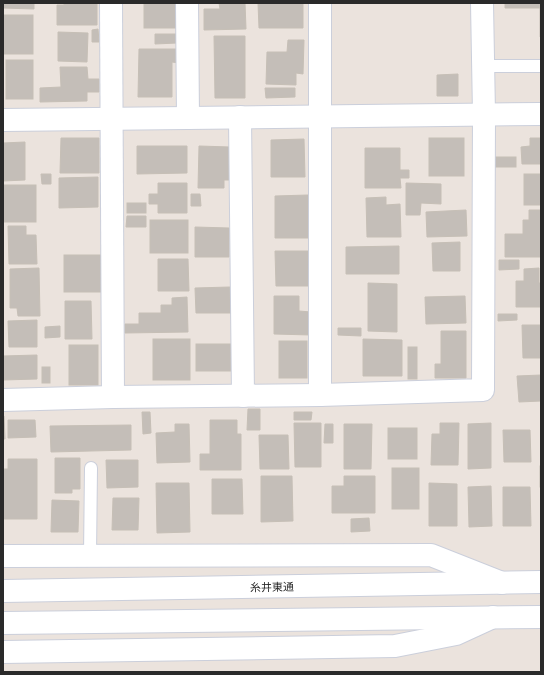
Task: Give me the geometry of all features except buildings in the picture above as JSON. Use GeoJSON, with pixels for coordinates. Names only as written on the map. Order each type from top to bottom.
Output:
{"type":"FeatureCollection","features":[{"type":"Feature","properties":{"kind":"street"},"geometry":{"type":"LineString","coordinates":[[111,3],[113,397]]}},
{"type":"Feature","properties":{"kind":"street"},"geometry":{"type":"LineString","coordinates":[[187,3],[188,118]]}},
{"type":"Feature","properties":{"kind":"street"},"geometry":{"type":"LineString","coordinates":[[320,3],[320,395]]}},
{"type":"Feature","properties":{"kind":"street"},"geometry":{"type":"LineString","coordinates":[[3,400],[113,397],[320,395],[483,390],[484,114],[482,3]]}},
{"type":"Feature","properties":{"kind":"street"},"geometry":{"type":"LineString","coordinates":[[3,120],[541,114]]}},
{"type":"Feature","properties":{"kind":"street"},"geometry":{"type":"LineString","coordinates":[[240,117],[243,396]]}},
{"type":"Feature","properties":{"kind":"street"},"geometry":{"type":"LineString","coordinates":[[3,556],[431,555],[502,583]]}},
{"type":"Feature","properties":{"kind":"street","name":"糸井東通"},"geometry":{"type":"LineString","coordinates":[[3,591],[541,582]]}},
{"type":"Feature","properties":{"kind":"street"},"geometry":{"type":"LineString","coordinates":[[3,652],[395,646],[456,634],[493,617]]}},
{"type":"Feature","properties":{"kind":"street"},"geometry":{"type":"LineString","coordinates":[[3,623],[541,617]]}},
{"type":"Feature","properties":{"kind":"lane"},"geometry":{"type":"LineString","coordinates":[[483,66],[541,66]]}},
{"type":"Feature","properties":{"kind":"lane"},"geometry":{"type":"LineString","coordinates":[[90,556],[91,468]]}}]}
